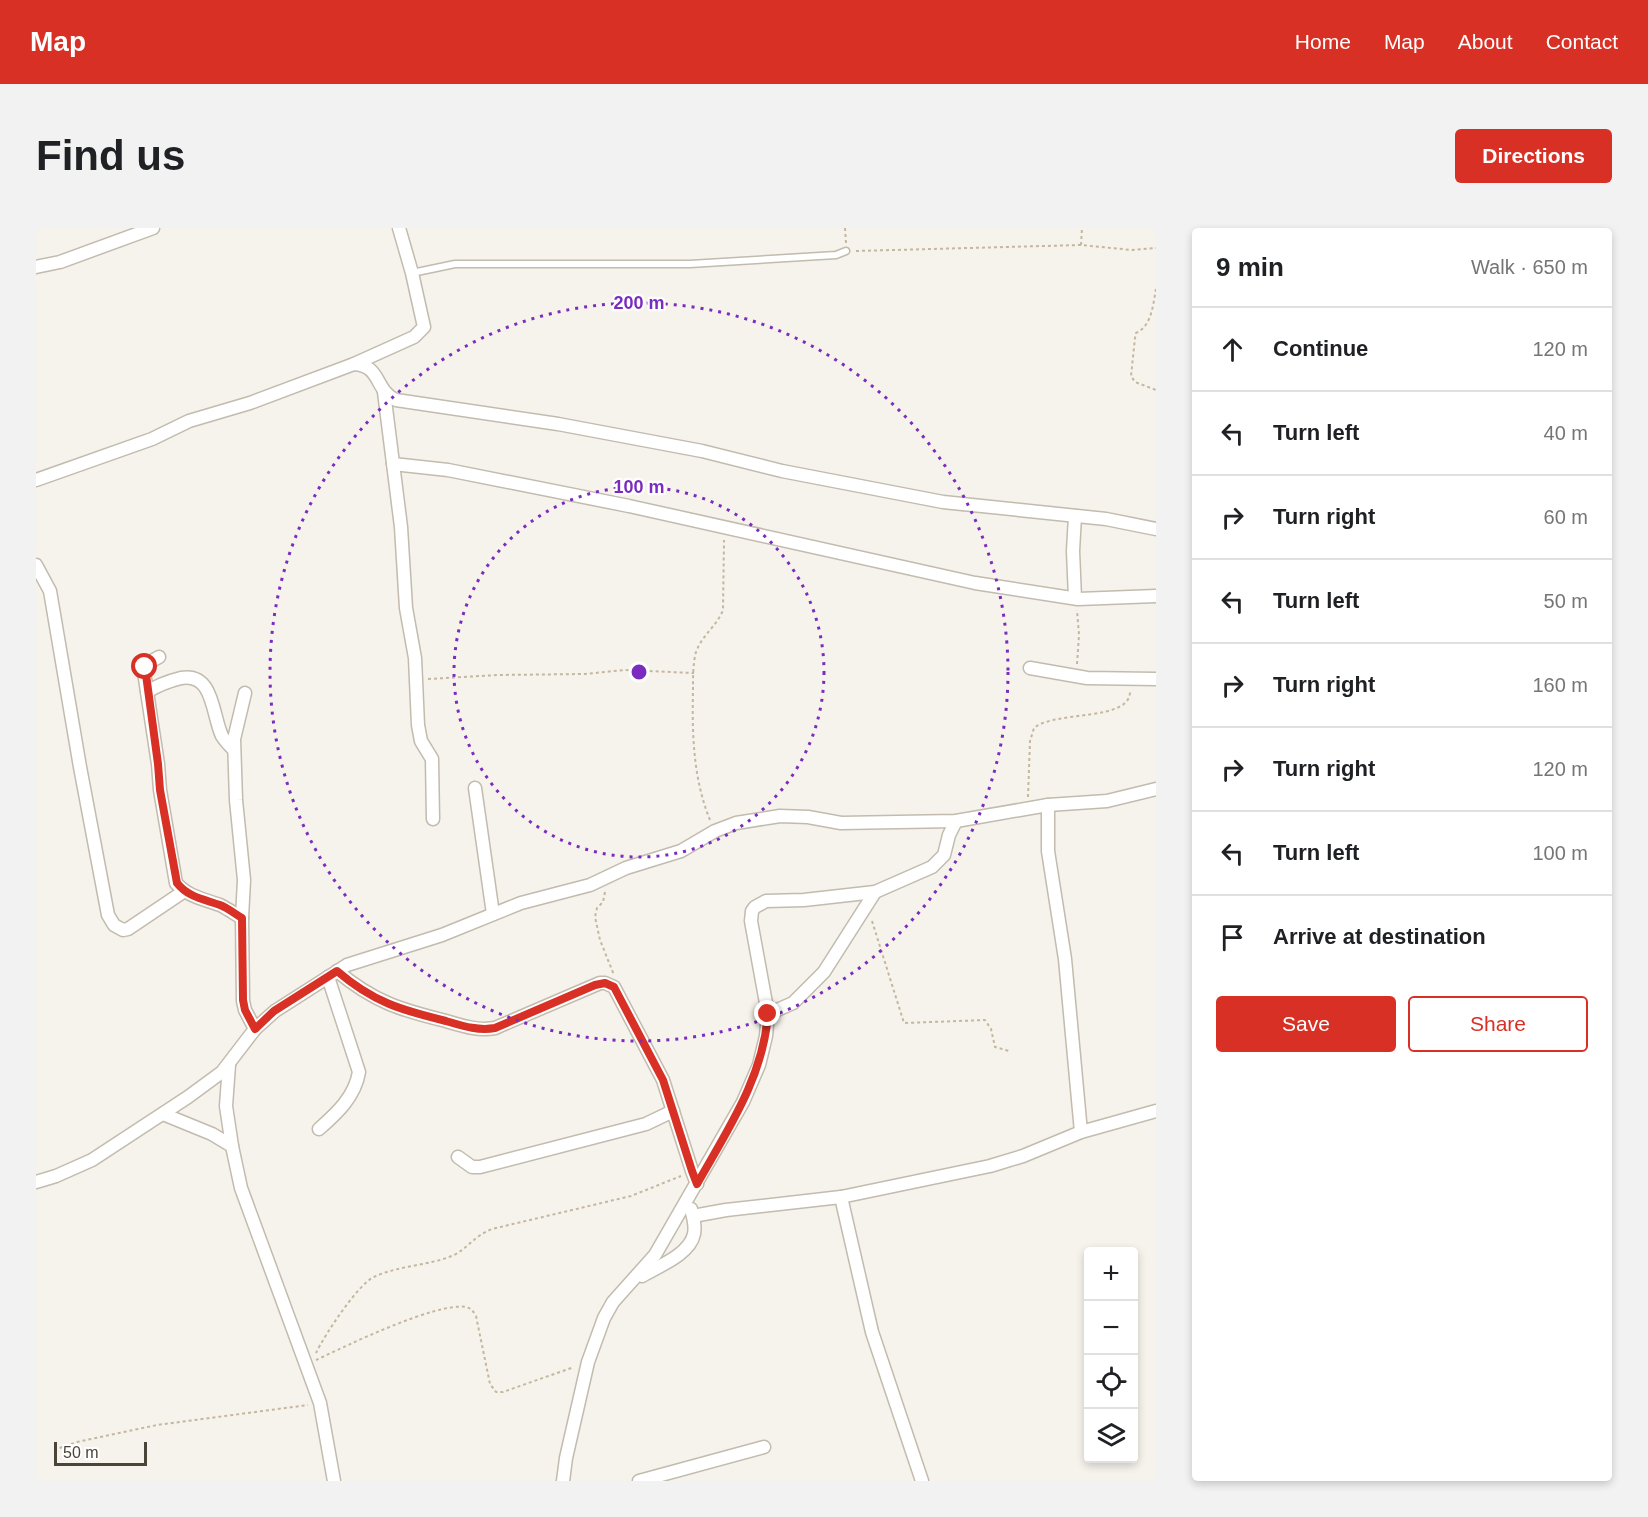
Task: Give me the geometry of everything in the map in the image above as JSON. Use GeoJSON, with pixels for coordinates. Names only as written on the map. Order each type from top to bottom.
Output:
{"type":"FeatureCollection","features":[{"type":"Feature","properties":{"kind":"street"},"geometry":{"type":"LineString","coordinates":[[36,267],[60,262],[153,228]]}},
{"type":"Feature","properties":{"kind":"street"},"geometry":{"type":"LineString","coordinates":[[36,480],[152,439],[189,421],[250,403],[354,364],[414,337],[423,327],[412,273],[399,228]]}},
{"type":"Feature","properties":{"kind":"street"},"geometry":{"type":"LineString","coordinates":[[354,364],[364,364],[372,369],[384,392],[401,527],[406,608],[416,680],[419,734],[432,759],[433,819]]}},
{"type":"Feature","properties":{"kind":"street"},"geometry":{"type":"LineString","coordinates":[[384,392],[396,400],[546,422],[702,451],[782,471],[943,502],[1106,519],[1156,529]]}},
{"type":"Feature","properties":{"kind":"street"},"geometry":{"type":"LineString","coordinates":[[393,464],[448,470],[725,527],[975,583],[1076,598],[1156,596]]}},
{"type":"Feature","properties":{"kind":"street"},"geometry":{"type":"LineString","coordinates":[[1075,516],[1073,551],[1076,598]]}},
{"type":"Feature","properties":{"kind":"street"},"geometry":{"type":"LineString","coordinates":[[36,565],[50,591],[108,915],[114,925],[123,930],[128,929],[183,892]]}},
{"type":"Feature","properties":{"kind":"street"},"geometry":{"type":"LineString","coordinates":[[159,657],[145,667],[160,790],[177,883],[183,892],[223,906],[242,918]]}},
{"type":"Feature","properties":{"kind":"street"},"geometry":{"type":"LineString","coordinates":[[1030,668],[1075,676],[1156,679]]}},
{"type":"Feature","properties":{"kind":"street"},"geometry":{"type":"LineString","coordinates":[[147,692],[158,685],[174,680],[191,677],[198,679],[209,694],[222,735],[234,750]]}},
{"type":"Feature","properties":{"kind":"street"},"geometry":{"type":"LineString","coordinates":[[245,693],[234,739],[234,750],[236,800],[244,880],[243,1000],[245,1010],[255,1029]]}},
{"type":"Feature","properties":{"kind":"street"},"geometry":{"type":"LineString","coordinates":[[474,788],[493,914]]}},
{"type":"Feature","properties":{"kind":"street"},"geometry":{"type":"LineString","coordinates":[[36,1182],[92,1160],[211,1081],[229,1065],[255,1029],[274,1011],[347,966],[442,935],[521,903],[582,887],[642,863],[681,851],[715,831],[736,823],[772,816],[808,817],[842,823],[956,821],[1028,807],[1107,801],[1156,789]]}},
{"type":"Feature","properties":{"kind":"street"},"geometry":{"type":"LineString","coordinates":[[1048,805],[1048,851],[1065,959],[1081,1132]]}},
{"type":"Feature","properties":{"kind":"street"},"geometry":{"type":"LineString","coordinates":[[563,1481],[588,1362],[604,1318],[614,1302],[655,1255],[743,1102],[759,1065],[766,1036],[768,1014],[751,921],[752,911],[766,901],[804,900],[875,892],[932,867],[944,855],[956,821]]}},
{"type":"Feature","properties":{"kind":"street"},"geometry":{"type":"LineString","coordinates":[[768,1014],[793,1003],[824,972],[875,892]]}},
{"type":"Feature","properties":{"kind":"street"},"geometry":{"type":"LineString","coordinates":[[333,974],[398,1009],[478,1030],[495,1028],[600,983],[614,987],[663,1080],[697,1184]]}},
{"type":"Feature","properties":{"kind":"street"},"geometry":{"type":"LineString","coordinates":[[319,1130],[344,1105],[357,1083],[359,1072],[333,974]]}},
{"type":"Feature","properties":{"kind":"street"},"geometry":{"type":"LineString","coordinates":[[229,1065],[226,1106],[241,1188],[320,1403],[334,1481]]}},
{"type":"Feature","properties":{"kind":"street"},"geometry":{"type":"LineString","coordinates":[[458,1157],[472,1167],[480,1167],[646,1124],[673,1111]]}},
{"type":"Feature","properties":{"kind":"street"},"geometry":{"type":"LineString","coordinates":[[693,1216],[841,1197],[990,1167],[1081,1132],[1156,1111]]}},
{"type":"Feature","properties":{"kind":"street"},"geometry":{"type":"LineString","coordinates":[[163,1114],[212,1134],[232,1146]]}},
{"type":"Feature","properties":{"kind":"street"},"geometry":{"type":"LineString","coordinates":[[634,1281],[680,1253],[692,1241],[693,1216],[688,1197]]}},
{"type":"Feature","properties":{"kind":"street"},"geometry":{"type":"LineString","coordinates":[[841,1197],[872,1332],[922,1481]]}},
{"type":"Feature","properties":{"kind":"street"},"geometry":{"type":"LineString","coordinates":[[639,1481],[764,1447]]}},
{"type":"Feature","properties":{"kind":"lane"},"geometry":{"type":"LineString","coordinates":[[412,273],[455,264],[690,264],[836,255],[846,251]]}},
{"type":"Feature","properties":{"kind":"path"},"geometry":{"type":"LineString","coordinates":[[844,228],[846,251],[1081,245],[1132,250],[1156,248]]}},
{"type":"Feature","properties":{"kind":"path"},"geometry":{"type":"LineString","coordinates":[[1081,245],[1082,228]]}},
{"type":"Feature","properties":{"kind":"path"},"geometry":{"type":"LineString","coordinates":[[1156,289],[1148,322],[1144,329],[1136,333],[1131,376],[1134,382],[1156,390]]}},
{"type":"Feature","properties":{"kind":"path"},"geometry":{"type":"LineString","coordinates":[[715,831],[704,804],[696,768],[693,726],[694,673],[695,654],[700,643],[720,618],[723,610],[725,527]]}},
{"type":"Feature","properties":{"kind":"path"},"geometry":{"type":"LineString","coordinates":[[1075,676],[1079,635],[1076,598]]}},
{"type":"Feature","properties":{"kind":"path"},"geometry":{"type":"LineString","coordinates":[[416,680],[498,675],[585,674],[624,670],[694,673]]}},
{"type":"Feature","properties":{"kind":"path"},"geometry":{"type":"LineString","coordinates":[[1028,807],[1030,741],[1034,728],[1056,719],[1113,711],[1130,697],[1129,679]]}},
{"type":"Feature","properties":{"kind":"path"},"geometry":{"type":"LineString","coordinates":[[608,877],[603,902],[597,908],[595,917],[600,940],[614,973],[614,987]]}},
{"type":"Feature","properties":{"kind":"path"},"geometry":{"type":"LineString","coordinates":[[866,904],[904,1023],[985,1020],[991,1029],[994,1046],[1009,1051]]}},
{"type":"Feature","properties":{"kind":"path"},"geometry":{"type":"LineString","coordinates":[[588,1362],[503,1392],[496,1392],[490,1384],[476,1316],[466,1307],[437,1309],[311,1362],[328,1331],[368,1280],[388,1272],[457,1254],[476,1237],[492,1229],[631,1196],[692,1171]]}},
{"type":"Feature","properties":{"kind":"path"},"geometry":{"type":"LineString","coordinates":[[54,1450],[77,1442],[157,1425],[320,1403]]}},
{"type":"Feature","properties":{"kind":"route"},"geometry":{"type":"LineString","coordinates":[[145,667],[160,790],[177,883],[183,892],[223,906],[242,918],[243,1000],[245,1010],[255,1029],[274,1011],[337,971],[352,984],[385,1004],[478,1030],[495,1028],[595,985],[605,983],[614,987],[663,1080],[697,1184],[743,1102],[759,1065],[766,1036],[768,1014]]}}]}
